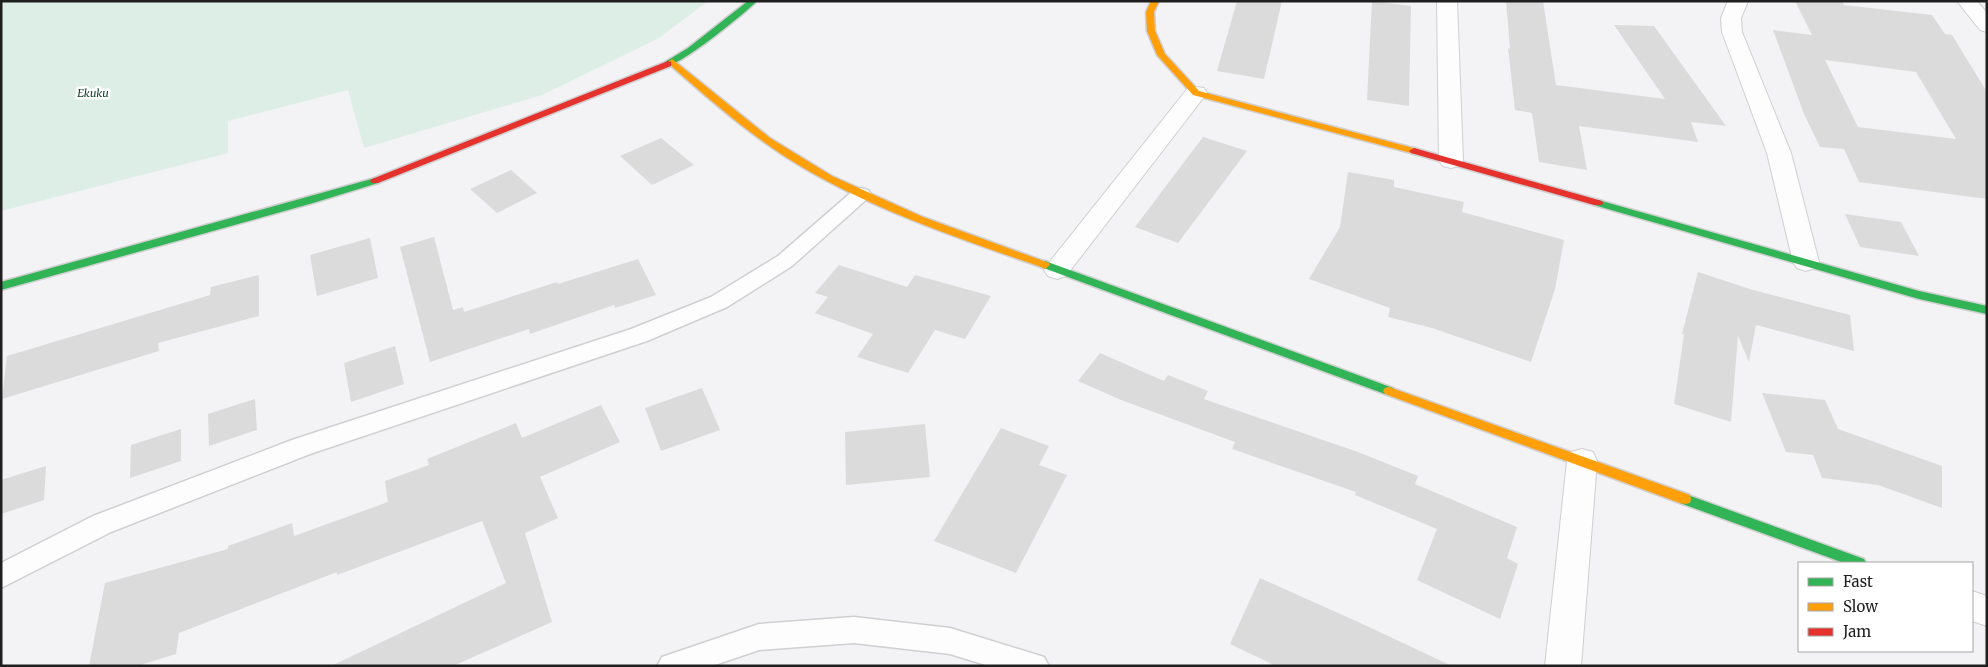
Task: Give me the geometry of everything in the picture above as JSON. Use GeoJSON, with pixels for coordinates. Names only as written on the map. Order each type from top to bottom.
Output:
{"type":"FeatureCollection","features":[{"type":"Feature","properties":{"kind":"street"},"geometry":{"type":"LineString","coordinates":[[1,286],[372,182],[559,109],[672,62],[691,50],[753,1]]}},
{"type":"Feature","properties":{"kind":"street"},"geometry":{"type":"LineString","coordinates":[[1155,1],[1150,12],[1151,31],[1161,54],[1196,93],[1451,161],[1918,295],[1987,310]]}},
{"type":"Feature","properties":{"kind":"street"},"geometry":{"type":"LineString","coordinates":[[1447,1],[1451,161]]}},
{"type":"Feature","properties":{"kind":"street"},"geometry":{"type":"LineString","coordinates":[[1738,1],[1731,18],[1732,32],[1779,153],[1806,262]]}},
{"type":"Feature","properties":{"kind":"street"},"geometry":{"type":"LineString","coordinates":[[1966,1],[1987,26]]}},
{"type":"Feature","properties":{"kind":"street"},"geometry":{"type":"LineString","coordinates":[[672,62],[750,128],[820,174],[897,210],[1856,562]]}},
{"type":"Feature","properties":{"kind":"street"},"geometry":{"type":"LineString","coordinates":[[1057,270],[1196,93]]}},
{"type":"Feature","properties":{"kind":"street"},"geometry":{"type":"LineString","coordinates":[[1562,666],[1582,461]]}},
{"type":"Feature","properties":{"kind":"street"},"geometry":{"type":"LineString","coordinates":[[1973,606],[1987,611]]}},
{"type":"Feature","properties":{"kind":"lane"},"geometry":{"type":"LineString","coordinates":[[1,576],[102,524],[292,451],[639,336],[720,302],[785,261],[861,194]]}},
{"type":"Feature","properties":{"kind":"lane"},"geometry":{"type":"LineString","coordinates":[[672,666],[759,637],[854,630],[950,641],[1034,666]]}},
{"type":"Feature","properties":{"kind":"green space","name":"Ekuku"},"geometry":{"type":"Polygon","coordinates":[[[1,1],[708,1],[659,38],[542,95],[364,148],[348,90],[228,121],[228,153],[1,211],[1,1]]]}},
{"type":"Feature","properties":{"kind":"building"},"geometry":{"type":"Polygon","coordinates":[[[1237,1],[1282,1],[1264,79],[1217,71],[1237,1]]]}},
{"type":"Feature","properties":{"kind":"building"},"geometry":{"type":"Polygon","coordinates":[[[1372,1],[1411,6],[1409,106],[1367,100],[1372,1]]]}},
{"type":"Feature","properties":{"kind":"building"},"geometry":{"type":"Polygon","coordinates":[[[1506,1],[1543,1],[1556,85],[1665,99],[1614,25],[1654,26],[1726,126],[1691,122],[1698,142],[1579,126],[1587,170],[1539,162],[1532,113],[1515,110],[1508,48],[1510,49],[1506,1]]]}},
{"type":"Feature","properties":{"kind":"building"},"geometry":{"type":"Polygon","coordinates":[[[1795,1],[1842,1],[1844,5],[1932,15],[1945,34],[1952,35],[1987,92],[1987,199],[1859,182],[1844,149],[1820,147],[1804,114],[1773,30],[1812,35],[1795,1]],[[1825,60],[1858,127],[1956,139],[1916,72],[1825,60]]]}},
{"type":"Feature","properties":{"kind":"building"},"geometry":{"type":"Polygon","coordinates":[[[1203,137],[1247,151],[1178,243],[1135,227],[1203,137]]]}},
{"type":"Feature","properties":{"kind":"building"},"geometry":{"type":"Polygon","coordinates":[[[661,138],[694,165],[652,185],[620,156],[661,138]]]}},
{"type":"Feature","properties":{"kind":"building"},"geometry":{"type":"Polygon","coordinates":[[[511,170],[537,193],[497,213],[470,189],[511,170]]]}},
{"type":"Feature","properties":{"kind":"building"},"geometry":{"type":"Polygon","coordinates":[[[1348,172],[1394,180],[1394,187],[1464,202],[1462,212],[1564,240],[1555,289],[1531,362],[1432,328],[1388,317],[1390,308],[1309,279],[1340,227],[1348,172]]]}},
{"type":"Feature","properties":{"kind":"building"},"geometry":{"type":"Polygon","coordinates":[[[1845,214],[1901,222],[1919,256],[1860,247],[1845,214]]]}},
{"type":"Feature","properties":{"kind":"building"},"geometry":{"type":"Polygon","coordinates":[[[434,237],[453,310],[463,307],[464,312],[557,282],[558,284],[638,259],[656,295],[615,308],[614,305],[530,334],[529,329],[430,362],[400,247],[434,237]]]}},
{"type":"Feature","properties":{"kind":"building"},"geometry":{"type":"Polygon","coordinates":[[[370,238],[378,278],[317,296],[310,255],[370,238]]]}},
{"type":"Feature","properties":{"kind":"building"},"geometry":{"type":"Polygon","coordinates":[[[839,265],[907,287],[915,275],[991,296],[965,339],[935,330],[908,373],[857,357],[873,334],[815,313],[828,297],[815,293],[839,265]]]}},
{"type":"Feature","properties":{"kind":"building"},"geometry":{"type":"Polygon","coordinates":[[[1698,272],[1753,290],[1850,315],[1854,351],[1756,325],[1749,362],[1738,336],[1731,422],[1674,404],[1684,334],[1682,334],[1698,272]]]}},
{"type":"Feature","properties":{"kind":"building"},"geometry":{"type":"Polygon","coordinates":[[[259,275],[259,316],[158,343],[159,351],[2,399],[7,356],[210,295],[211,287],[259,275]]]}},
{"type":"Feature","properties":{"kind":"building"},"geometry":{"type":"Polygon","coordinates":[[[395,346],[404,384],[351,402],[344,363],[395,346]]]}},
{"type":"Feature","properties":{"kind":"building"},"geometry":{"type":"Polygon","coordinates":[[[1100,353],[1164,381],[1168,375],[1208,391],[1204,399],[1358,452],[1418,476],[1415,484],[1517,527],[1507,558],[1518,564],[1500,619],[1417,580],[1437,529],[1355,495],[1356,492],[1232,449],[1235,442],[1121,400],[1078,381],[1100,353]]]}},
{"type":"Feature","properties":{"kind":"building"},"geometry":{"type":"Polygon","coordinates":[[[702,388],[720,430],[661,451],[645,408],[702,388]]]}},
{"type":"Feature","properties":{"kind":"building"},"geometry":{"type":"Polygon","coordinates":[[[1762,393],[1825,400],[1838,429],[1942,466],[1942,508],[1878,485],[1822,478],[1813,455],[1786,452],[1762,393]]]}},
{"type":"Feature","properties":{"kind":"building"},"geometry":{"type":"Polygon","coordinates":[[[255,399],[257,430],[209,446],[208,414],[255,399]]]}},
{"type":"Feature","properties":{"kind":"building"},"geometry":{"type":"Polygon","coordinates":[[[601,405],[620,442],[540,477],[558,518],[525,533],[552,622],[453,666],[331,666],[506,583],[482,521],[337,575],[337,572],[179,633],[176,654],[137,666],[89,666],[105,583],[228,549],[228,546],[292,523],[294,536],[388,502],[385,481],[429,465],[427,459],[516,423],[522,438],[601,405]]]}},
{"type":"Feature","properties":{"kind":"building"},"geometry":{"type":"Polygon","coordinates":[[[925,424],[930,477],[846,485],[845,432],[925,424]]]}},
{"type":"Feature","properties":{"kind":"building"},"geometry":{"type":"Polygon","coordinates":[[[1001,428],[1049,446],[1039,465],[1067,475],[1016,573],[934,541],[1001,428]]]}},
{"type":"Feature","properties":{"kind":"building"},"geometry":{"type":"Polygon","coordinates":[[[181,429],[181,461],[130,478],[131,445],[181,429]]]}},
{"type":"Feature","properties":{"kind":"building"},"geometry":{"type":"Polygon","coordinates":[[[46,466],[44,500],[1,514],[1,480],[46,466]]]}},
{"type":"Feature","properties":{"kind":"building"},"geometry":{"type":"Polygon","coordinates":[[[1260,578],[1452,666],[1276,666],[1230,644],[1260,578]]]}},
{"type":"Feature","properties":{"kind":"traffic: fast"},"geometry":{"type":"LineString","coordinates":[[668,64],[691,50],[753,1]]}},
{"type":"Feature","properties":{"kind":"traffic: fast"},"geometry":{"type":"LineString","coordinates":[[1,286],[375,181]]}},
{"type":"Feature","properties":{"kind":"traffic: fast"},"geometry":{"type":"LineString","coordinates":[[1598,203],[1919,295],[1987,310]]}},
{"type":"Feature","properties":{"kind":"traffic: fast"},"geometry":{"type":"LineString","coordinates":[[1045,265],[1389,391]]}},
{"type":"Feature","properties":{"kind":"traffic: fast"},"geometry":{"type":"LineString","coordinates":[[1685,499],[1856,562]]}},
{"type":"Feature","properties":{"kind":"traffic: slow"},"geometry":{"type":"LineString","coordinates":[[1155,1],[1150,12],[1151,31],[1161,55],[1196,93],[1414,151]]}},
{"type":"Feature","properties":{"kind":"traffic: slow"},"geometry":{"type":"LineString","coordinates":[[672,62],[766,140],[829,178],[920,220],[1045,265]]}},
{"type":"Feature","properties":{"kind":"traffic: slow"},"geometry":{"type":"LineString","coordinates":[[1389,391],[1685,499]]}},
{"type":"Feature","properties":{"kind":"traffic: jam"},"geometry":{"type":"LineString","coordinates":[[375,181],[668,64]]}},
{"type":"Feature","properties":{"kind":"traffic: jam"},"geometry":{"type":"LineString","coordinates":[[1414,151],[1598,203]]}}]}
